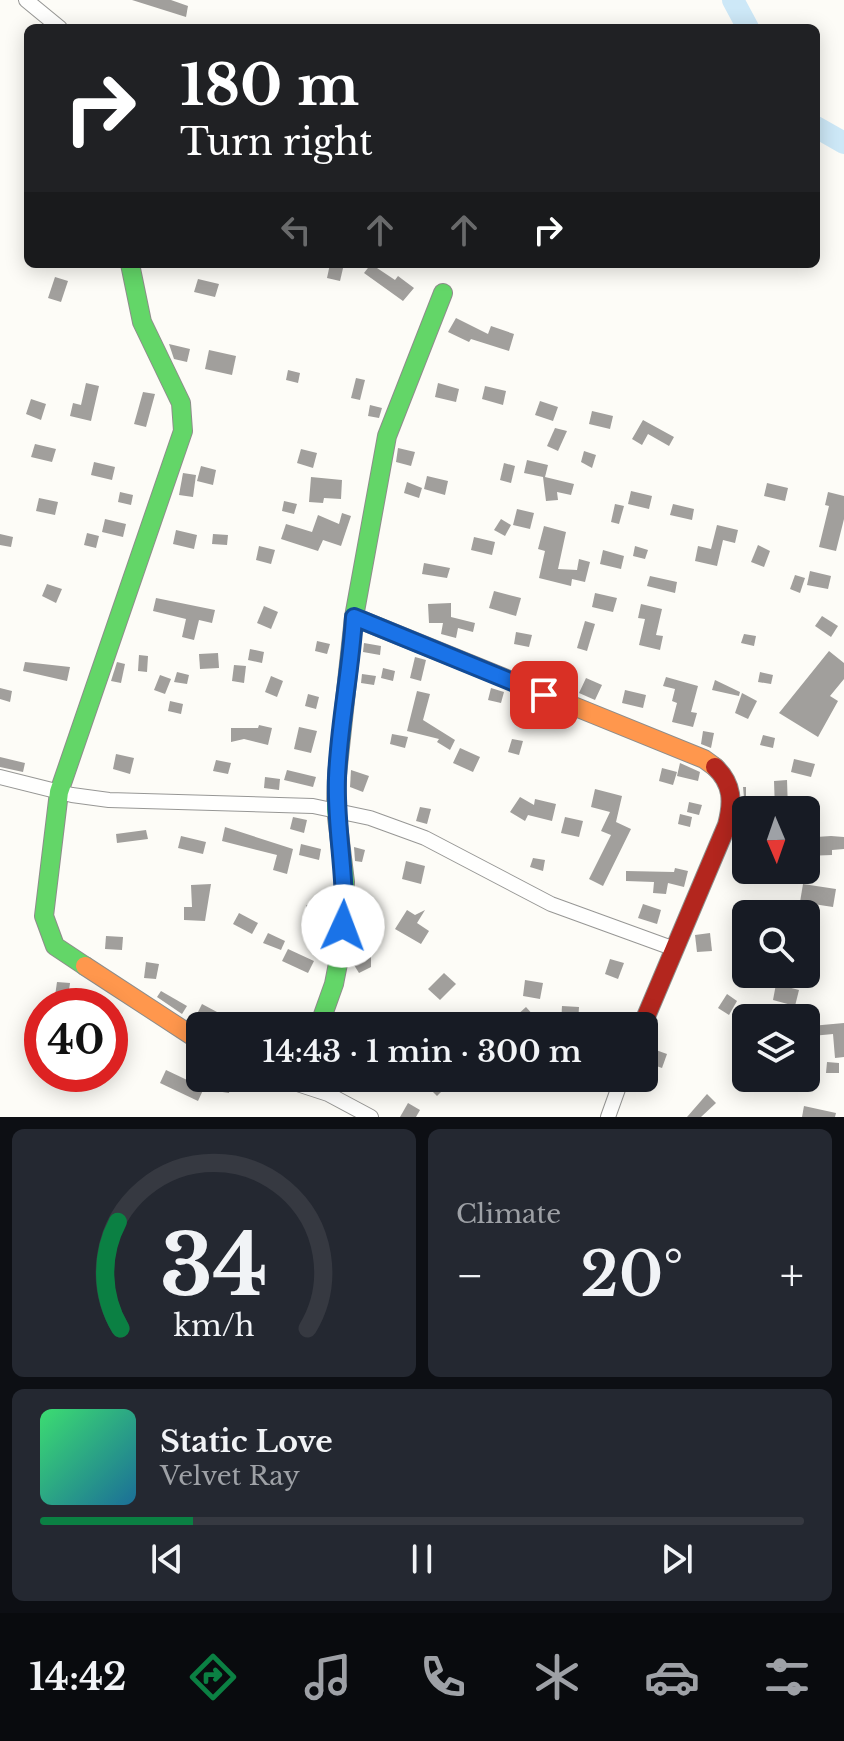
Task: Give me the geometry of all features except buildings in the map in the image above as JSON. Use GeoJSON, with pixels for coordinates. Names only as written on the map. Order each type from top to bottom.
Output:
{"type":"FeatureCollection","features":[{"type":"Feature","properties":{"kind":"street"},"geometry":{"type":"LineString","coordinates":[[26,0],[55,24]]}},
{"type":"Feature","properties":{"kind":"street"},"geometry":{"type":"LineString","coordinates":[[131,268],[142,322],[181,403],[183,431],[59,792],[44,897],[51,939],[74,960],[186,1032]]}},
{"type":"Feature","properties":{"kind":"street"},"geometry":{"type":"LineString","coordinates":[[324,1012],[334,984],[342,943],[345,882],[336,809],[354,617],[387,436],[404,385],[443,293]]}},
{"type":"Feature","properties":{"kind":"street"},"geometry":{"type":"LineString","coordinates":[[354,617],[704,759],[727,780],[732,797],[727,825],[672,948],[647,1012]]}},
{"type":"Feature","properties":{"kind":"street"},"geometry":{"type":"LineString","coordinates":[[0,777],[59,792],[109,800],[336,809],[406,829],[541,899],[672,948]]}},
{"type":"Feature","properties":{"kind":"street"},"geometry":{"type":"LineString","coordinates":[[324,1092],[371,1117]]}},
{"type":"Feature","properties":{"kind":"street"},"geometry":{"type":"LineString","coordinates":[[608,1117],[617,1092]]}},
{"type":"Feature","properties":{"kind":"waterway"},"geometry":{"type":"LineString","coordinates":[[733,0],[746,24]]}},
{"type":"Feature","properties":{"kind":"waterway"},"geometry":{"type":"LineString","coordinates":[[820,129],[844,143]]}},
{"type":"Feature","properties":{"kind":"traffic: fast"},"geometry":{"type":"LineString","coordinates":[[85,966],[55,946],[44,916],[59,792],[183,431],[181,403],[142,322],[131,268]]}},
{"type":"Feature","properties":{"kind":"traffic: fast"},"geometry":{"type":"LineString","coordinates":[[324,1012],[334,984],[342,943],[345,882],[336,809],[337,775],[354,617],[387,436],[443,293]]}},
{"type":"Feature","properties":{"kind":"traffic: slow"},"geometry":{"type":"LineString","coordinates":[[354,617],[704,759],[715,767]]}},
{"type":"Feature","properties":{"kind":"traffic: slow"},"geometry":{"type":"LineString","coordinates":[[85,966],[186,1032]]}},
{"type":"Feature","properties":{"kind":"traffic: jam"},"geometry":{"type":"LineString","coordinates":[[648,1012],[727,825],[730,794],[725,780],[715,767]]}},
{"type":"Feature","properties":{"kind":"route"},"geometry":{"type":"LineString","coordinates":[[343,926],[345,882],[336,809],[337,775],[354,617],[544,695]]}}]}
